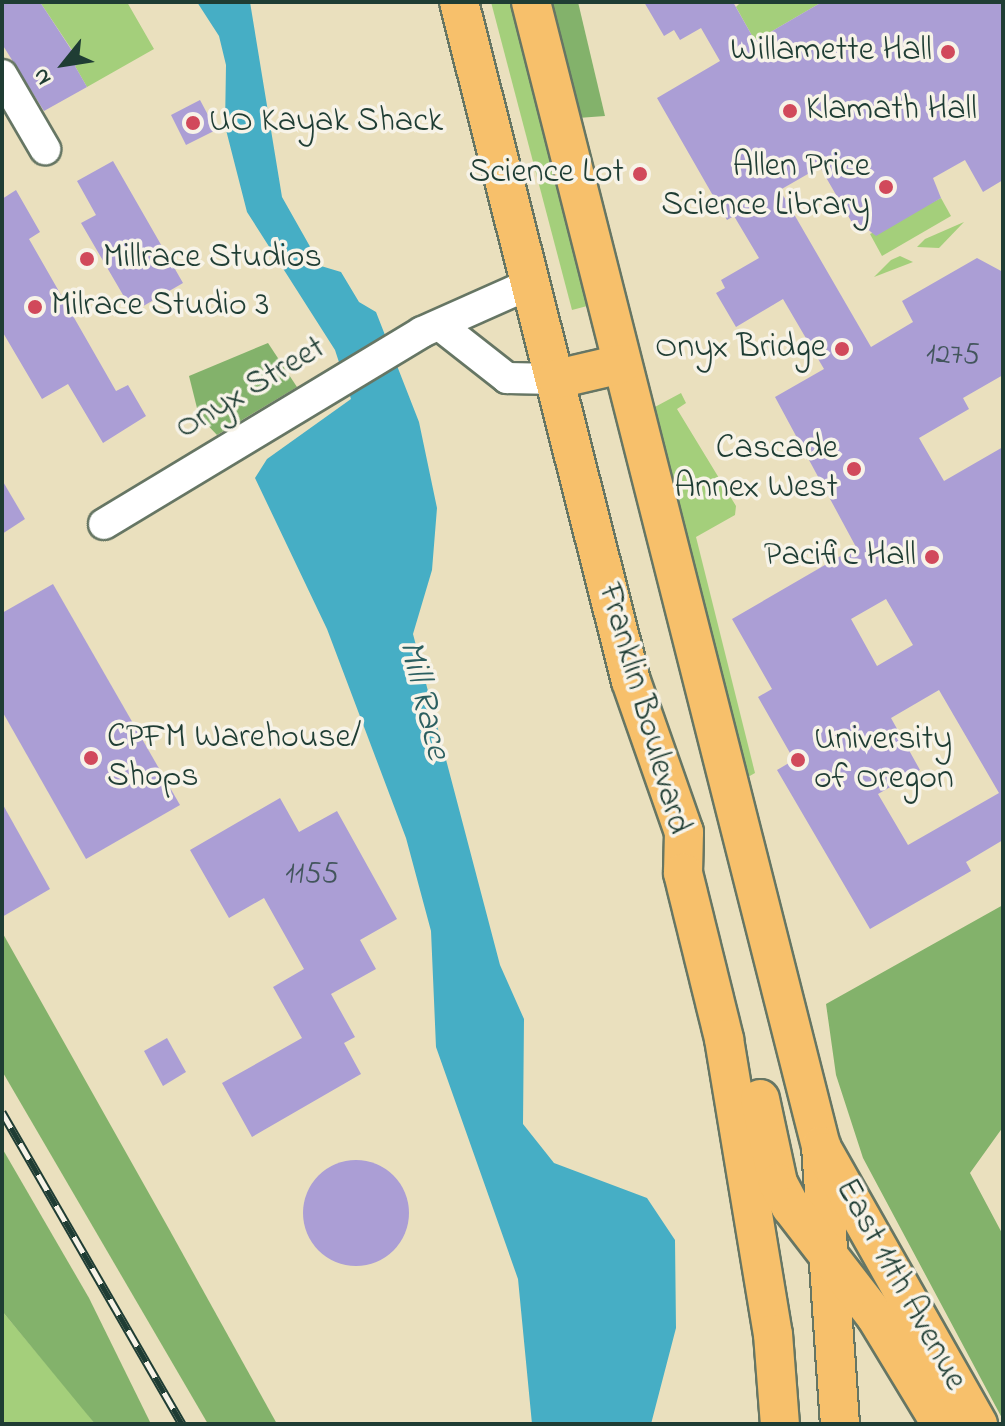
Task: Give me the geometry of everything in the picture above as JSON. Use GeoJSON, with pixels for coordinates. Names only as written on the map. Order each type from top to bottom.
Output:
{"type":"FeatureCollection","features":[{"type":"Feature","properties":{"kind":"main road","name":"Franklin Boulevard"},"geometry":{"type":"LineString","coordinates":[[459,2],[642,722],[684,832],[683,873],[724,1039],[773,1334],[780,1424]]}},
{"type":"Feature","properties":{"kind":"main road","name":"Franklin Boulevard"},"geometry":{"type":"LineString","coordinates":[[531,2],[821,1146],[840,1424]]}},
{"type":"Feature","properties":{"kind":"main road"},"geometry":{"type":"LineString","coordinates":[[557,379],[621,364]]}},
{"type":"Feature","properties":{"kind":"main road","name":"East 11th Avenue"},"geometry":{"type":"LineString","coordinates":[[684,832],[705,873],[739,996],[778,1183],[830,1261],[890,1338],[941,1424]]}},
{"type":"Feature","properties":{"kind":"main road","name":"East 11th Avenue"},"geometry":{"type":"LineString","coordinates":[[821,1146],[978,1424]]}},
{"type":"Feature","properties":{"kind":"street"},"geometry":{"type":"LineString","coordinates":[[2,75],[45,149]]}},
{"type":"Feature","properties":{"kind":"street","name":"Onyx Street"},"geometry":{"type":"LineString","coordinates":[[104,524],[336,381],[432,329],[532,283]]}},
{"type":"Feature","properties":{"kind":"street"},"geometry":{"type":"LineString","coordinates":[[432,329],[507,378],[557,379]]}},
{"type":"Feature","properties":{"kind":"green space"},"geometry":{"type":"Polygon","coordinates":[[[40,2],[127,2],[154,49],[87,87],[75,66],[80,62],[40,2]]]}},
{"type":"Feature","properties":{"kind":"green space"},"geometry":{"type":"Polygon","coordinates":[[[491,2],[514,2],[591,305],[572,310],[491,2]]]}},
{"type":"Feature","properties":{"kind":"green space"},"geometry":{"type":"Polygon","coordinates":[[[552,2],[578,2],[605,116],[578,118],[552,2]]]}},
{"type":"Feature","properties":{"kind":"green space"},"geometry":{"type":"Polygon","coordinates":[[[741,2],[822,2],[755,41],[736,7],[741,2]]]}},
{"type":"Feature","properties":{"kind":"green space"},"geometry":{"type":"Polygon","coordinates":[[[941,198],[951,216],[882,256],[870,234],[941,198]]]}},
{"type":"Feature","properties":{"kind":"green space"},"geometry":{"type":"Polygon","coordinates":[[[964,222],[939,248],[917,247],[925,239],[964,222]]]}},
{"type":"Feature","properties":{"kind":"green space"},"geometry":{"type":"Polygon","coordinates":[[[900,256],[913,262],[874,277],[891,260],[900,256]]]}},
{"type":"Feature","properties":{"kind":"green space"},"geometry":{"type":"Polygon","coordinates":[[[268,343],[297,387],[217,435],[199,416],[189,376],[268,343]]]}},
{"type":"Feature","properties":{"kind":"green space"},"geometry":{"type":"Polygon","coordinates":[[[681,393],[686,403],[677,409],[736,506],[735,515],[696,537],[755,773],[748,777],[653,408],[681,393]]]}},
{"type":"Feature","properties":{"kind":"green space"},"geometry":{"type":"Polygon","coordinates":[[[1003,905],[1003,1127],[970,1173],[1003,1235],[1003,1420],[863,1158],[836,1075],[826,1004],[1003,905]]]}},
{"type":"Feature","properties":{"kind":"green space"},"geometry":{"type":"Polygon","coordinates":[[[2,932],[277,1424],[208,1424],[2,1071],[2,932]]]}},
{"type":"Feature","properties":{"kind":"green space"},"geometry":{"type":"Polygon","coordinates":[[[2,1148],[89,1298],[151,1424],[95,1424],[2,1311],[2,1148]]]}},
{"type":"Feature","properties":{"kind":"green space"},"geometry":{"type":"Polygon","coordinates":[[[2,1311],[82,1407],[95,1424],[2,1424],[2,1311]]]}},
{"type":"Feature","properties":{"kind":"water","name":"Mill Race"},"geometry":{"type":"Polygon","coordinates":[[[197,2],[250,2],[282,197],[321,266],[341,272],[359,302],[376,312],[419,422],[437,508],[432,570],[413,634],[500,965],[524,1019],[523,1124],[554,1163],[647,1198],[675,1240],[676,1328],[651,1424],[532,1424],[518,1279],[436,1047],[431,931],[406,838],[327,629],[255,478],[267,459],[351,399],[335,350],[247,212],[225,126],[226,65],[219,36],[197,2]]]}},
{"type":"Feature","properties":{"kind":"building"},"geometry":{"type":"Polygon","coordinates":[[[2,2],[40,2],[80,63],[75,66],[87,87],[44,111],[2,44],[2,2]]]}},
{"type":"Feature","properties":{"kind":"building"},"geometry":{"type":"Polygon","coordinates":[[[644,2],[733,2],[755,41],[822,2],[1003,2],[1003,180],[983,192],[965,160],[933,178],[941,198],[876,236],[866,228],[858,233],[820,167],[780,190],[871,347],[913,322],[902,301],[977,258],[1003,272],[1003,375],[963,398],[969,409],[919,438],[944,481],[1003,447],[1003,840],[966,862],[971,871],[870,929],[777,770],[794,760],[758,697],[772,689],[732,619],[856,547],[775,397],[824,369],[783,299],[736,327],[716,293],[725,288],[721,280],[759,258],[734,216],[727,220],[657,98],[720,61],[701,28],[680,40],[674,30],[664,36],[644,2]],[[886,599],[851,619],[877,666],[913,645],[886,599]],[[939,690],[891,718],[920,770],[878,794],[908,845],[999,793],[939,690]]]}},
{"type":"Feature","properties":{"kind":"building","name":"UO Kayak Shack"},"geometry":{"type":"Polygon","coordinates":[[[200,100],[216,130],[186,145],[171,115],[200,100]]]}},
{"type":"Feature","properties":{"kind":"building"},"geometry":{"type":"Polygon","coordinates":[[[113,161],[183,283],[133,312],[81,223],[96,215],[77,181],[113,161]]]}},
{"type":"Feature","properties":{"kind":"building"},"geometry":{"type":"Polygon","coordinates":[[[16,190],[40,232],[29,239],[116,391],[128,385],[146,416],[103,443],[68,384],[42,399],[2,331],[2,199],[16,190]]]}},
{"type":"Feature","properties":{"kind":"building"},"geometry":{"type":"Polygon","coordinates":[[[2,480],[25,519],[2,534],[2,480]]]}},
{"type":"Feature","properties":{"kind":"building","name":"CPFM Warehouse/ Shops"},"geometry":{"type":"Polygon","coordinates":[[[53,584],[180,805],[86,859],[2,711],[2,613],[53,584]]]}},
{"type":"Feature","properties":{"kind":"building"},"geometry":{"type":"Polygon","coordinates":[[[280,798],[299,832],[337,811],[397,919],[360,940],[376,969],[331,994],[355,1037],[344,1043],[361,1074],[252,1137],[222,1083],[302,1038],[273,987],[304,969],[264,898],[229,918],[190,850],[280,798]]]}},
{"type":"Feature","properties":{"kind":"building"},"geometry":{"type":"Polygon","coordinates":[[[2,803],[50,889],[2,917],[2,803]]]}},
{"type":"Feature","properties":{"kind":"building"},"geometry":{"type":"Polygon","coordinates":[[[167,1038],[186,1072],[163,1086],[144,1051],[167,1038]]]}},
{"type":"Feature","properties":{"kind":"building"},"geometry":{"type":"Polygon","coordinates":[[[356,1160],[376,1164],[394,1175],[405,1193],[409,1213],[405,1233],[394,1251],[376,1262],[356,1266],[336,1262],[318,1251],[307,1233],[303,1213],[307,1193],[318,1175],[336,1164],[356,1160]]]}},
{"type":"Feature","properties":{"kind":"railway"},"geometry":{"type":"LineString","coordinates":[[2,1112],[182,1424]]}},
{"type":"Feature","properties":{"kind":"place","name":"Willamette Hall"},"geometry":{"type":"Point","coordinates":[948,52]}},
{"type":"Feature","properties":{"kind":"place","name":"Klamath Hall"},"geometry":{"type":"Point","coordinates":[790,111]}},
{"type":"Feature","properties":{"kind":"place","name":"UO Kayak Shack"},"geometry":{"type":"Point","coordinates":[193,123]}},
{"type":"Feature","properties":{"kind":"place","name":"Science Lot"},"geometry":{"type":"Point","coordinates":[640,174]}},
{"type":"Feature","properties":{"kind":"place","name":"Allen Price Science Library"},"geometry":{"type":"Point","coordinates":[886,187]}},
{"type":"Feature","properties":{"kind":"place","name":"Millrace Studios"},"geometry":{"type":"Point","coordinates":[87,259]}},
{"type":"Feature","properties":{"kind":"place","name":"Milrace Studio 3"},"geometry":{"type":"Point","coordinates":[35,307]}},
{"type":"Feature","properties":{"kind":"place","name":"Onyx Bridge"},"geometry":{"type":"Point","coordinates":[842,349]}},
{"type":"Feature","properties":{"kind":"place","name":"Cascade Annex West"},"geometry":{"type":"Point","coordinates":[854,469]}},
{"type":"Feature","properties":{"kind":"place","name":"Pacific Hall"},"geometry":{"type":"Point","coordinates":[932,557]}},
{"type":"Feature","properties":{"kind":"place","name":"CPFM Warehouse/ Shops"},"geometry":{"type":"Point","coordinates":[91,758]}},
{"type":"Feature","properties":{"kind":"place","name":"University of Oregon"},"geometry":{"type":"Point","coordinates":[798,760]}}]}
